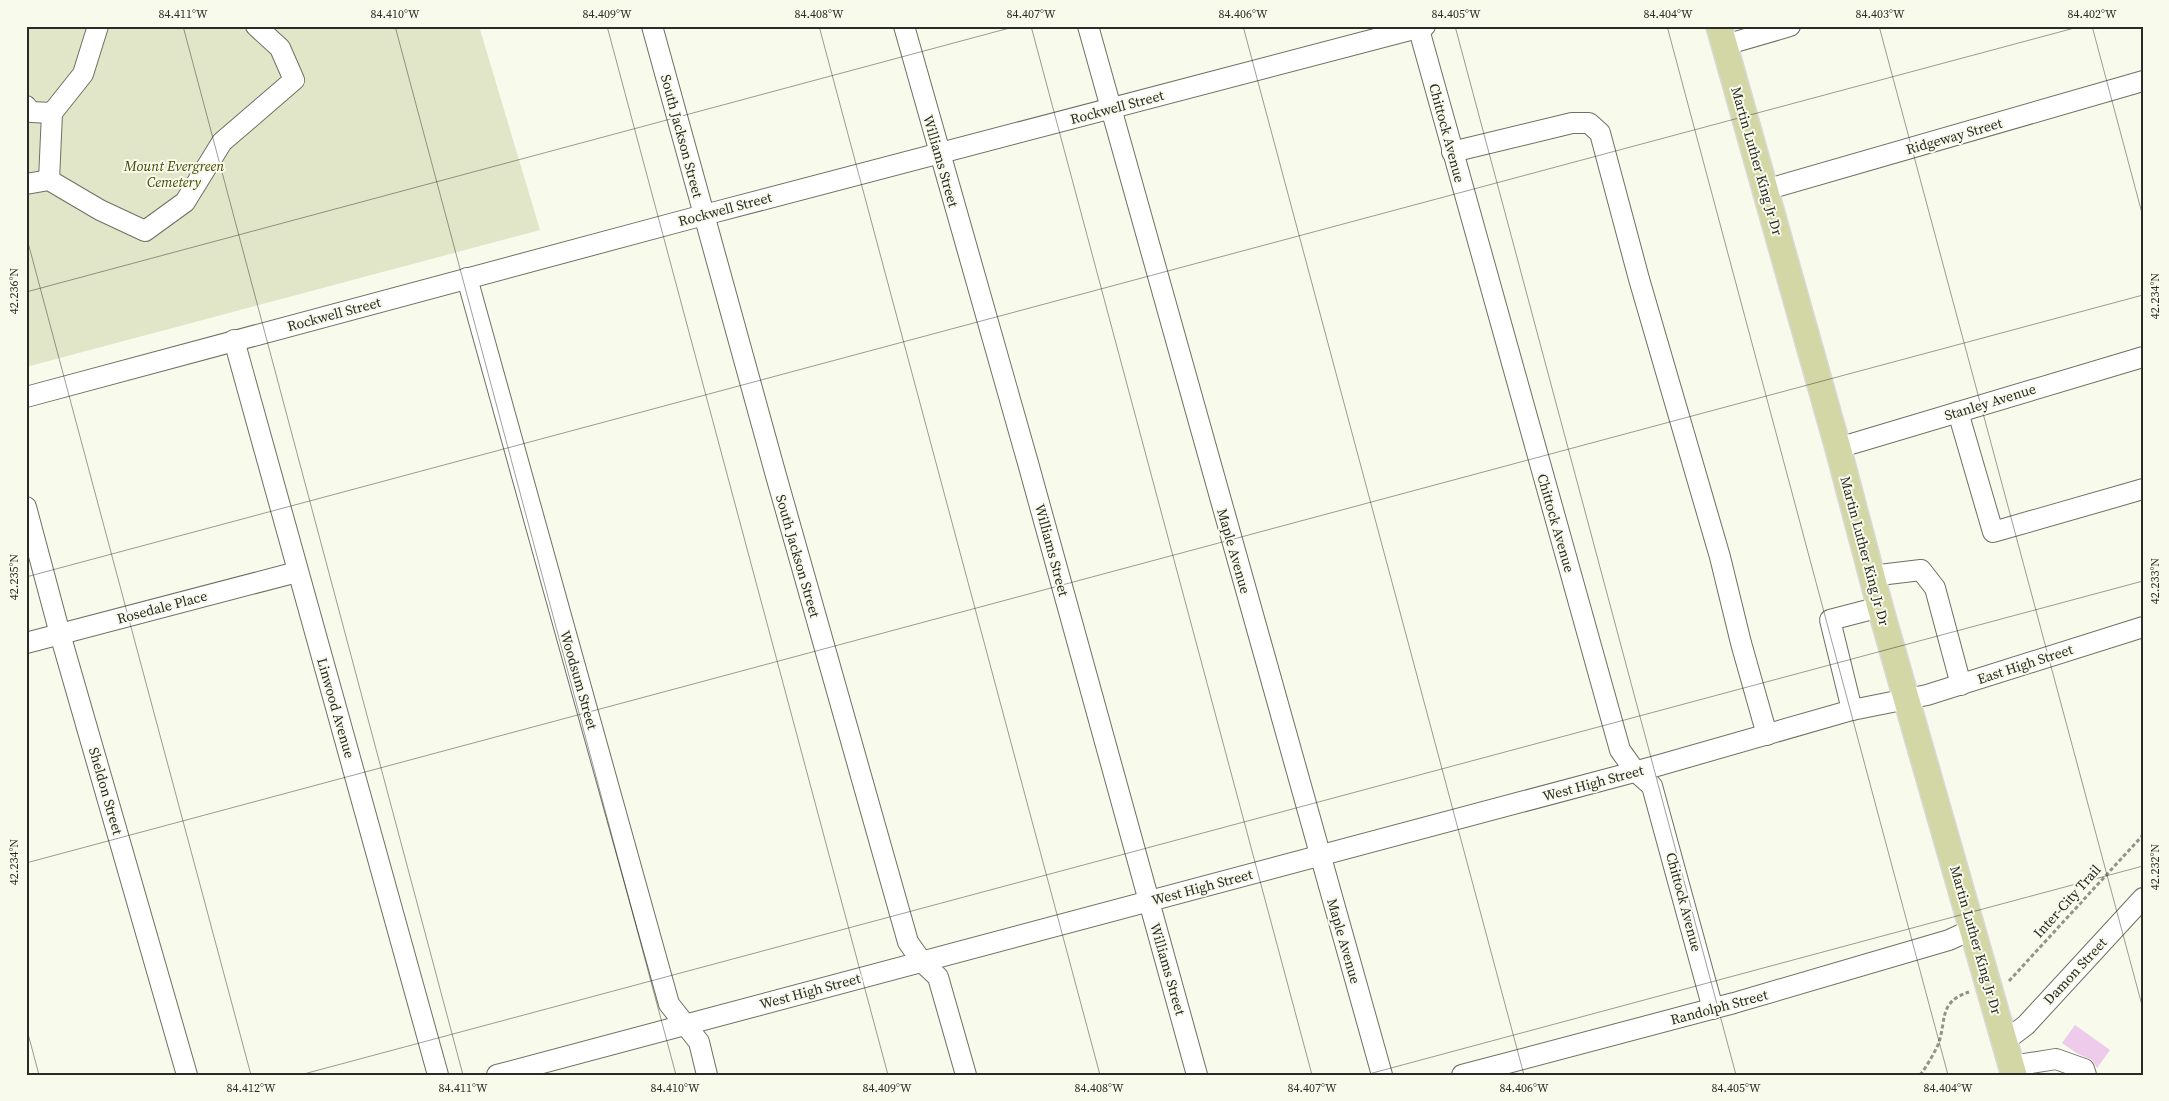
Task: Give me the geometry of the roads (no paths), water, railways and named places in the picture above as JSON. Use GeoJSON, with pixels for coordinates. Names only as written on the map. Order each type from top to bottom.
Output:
{"type":"FeatureCollection","features":[{"type":"Feature","properties":{"kind":"main road","name":"Martin Luther King Jr Dr"},"geometry":{"type":"LineString","coordinates":[[1722,36],[1838,448],[1880,607],[2013,1070]]}},
{"type":"Feature","properties":{"kind":"street"},"geometry":{"type":"LineString","coordinates":[[49,180],[52,112],[82,74],[98,26]]}},
{"type":"Feature","properties":{"kind":"street"},"geometry":{"type":"LineString","coordinates":[[26,184],[49,180],[100,210],[145,231],[185,202],[222,142],[294,80],[280,48],[256,26]]}},
{"type":"Feature","properties":{"kind":"street","name":"South Jackson Street"},"geometry":{"type":"LineString","coordinates":[[652,26],[777,482],[908,942],[922,962],[938,977],[966,1075]]}},
{"type":"Feature","properties":{"kind":"street","name":"Williams Street"},"geometry":{"type":"LineString","coordinates":[[904,26],[1028,463],[1197,1075]]}},
{"type":"Feature","properties":{"kind":"street","name":"Maple Avenue"},"geometry":{"type":"LineString","coordinates":[[1088,26],[1319,856],[1382,1075]]}},
{"type":"Feature","properties":{"kind":"street"},"geometry":{"type":"LineString","coordinates":[[1722,36],[1790,26]]}},
{"type":"Feature","properties":{"kind":"street","name":"Rockwell Street"},"geometry":{"type":"LineString","coordinates":[[26,397],[704,215],[1421,27]]}},
{"type":"Feature","properties":{"kind":"street","name":"Chittock Avenue"},"geometry":{"type":"LineString","coordinates":[[1421,27],[1452,152],[1620,750],[1635,771],[1652,786],[1713,1009]]}},
{"type":"Feature","properties":{"kind":"street","name":"Ridgeway Street"},"geometry":{"type":"LineString","coordinates":[[1765,190],[2143,81]]}},
{"type":"Feature","properties":{"kind":"street"},"geometry":{"type":"LineString","coordinates":[[26,106],[31,112],[52,112]]}},
{"type":"Feature","properties":{"kind":"street"},"geometry":{"type":"LineString","coordinates":[[1452,152],[1572,123],[1589,123],[1600,133],[1642,288],[1720,557],[1741,643],[1767,735]]}},
{"type":"Feature","properties":{"kind":"street","name":"Woodsum Street"},"geometry":{"type":"LineString","coordinates":[[467,278],[670,1004],[699,1042],[707,1075]]}},
{"type":"Feature","properties":{"kind":"street","name":"Linwood Avenue"},"geometry":{"type":"LineString","coordinates":[[234,340],[438,1075]]}},
{"type":"Feature","properties":{"kind":"street","name":"Stanley Avenue"},"geometry":{"type":"LineString","coordinates":[[1838,448],[2143,357]]}},
{"type":"Feature","properties":{"kind":"street"},"geometry":{"type":"LineString","coordinates":[[1958,412],[1992,532],[2143,489]]}},
{"type":"Feature","properties":{"kind":"street","name":"Sheldon Street"},"geometry":{"type":"LineString","coordinates":[[26,506],[60,634],[187,1075]]}},
{"type":"Feature","properties":{"kind":"street"},"geometry":{"type":"LineString","coordinates":[[1872,576],[1920,570],[1935,588],[1960,685]]}},
{"type":"Feature","properties":{"kind":"street","name":"Rosedale Place"},"geometry":{"type":"LineString","coordinates":[[26,643],[297,572]]}},
{"type":"Feature","properties":{"kind":"street"},"geometry":{"type":"LineString","coordinates":[[1852,710],[1830,620],[1880,607]]}},
{"type":"Feature","properties":{"kind":"street","name":"East High Street"},"geometry":{"type":"LineString","coordinates":[[1906,699],[1960,685],[2143,627]]}},
{"type":"Feature","properties":{"kind":"street","name":"West High Street"},"geometry":{"type":"LineString","coordinates":[[497,1075],[1635,771],[1852,710],[1906,699]]}},
{"type":"Feature","properties":{"kind":"street","name":"Damon Street"},"geometry":{"type":"LineString","coordinates":[[2005,1041],[2026,1025],[2143,898]]}},
{"type":"Feature","properties":{"kind":"street","name":"Randolph Street"},"geometry":{"type":"LineString","coordinates":[[1462,1075],[1713,1009],[1949,940],[1973,929]]}},
{"type":"Feature","properties":{"kind":"street"},"geometry":{"type":"LineString","coordinates":[[2013,1070],[2056,1060],[2084,1069],[2086,1075]]}},
{"type":"Feature","properties":{"kind":"park label","name":"Mount Evergreen Cemetery"},"geometry":{"type":"Point","coordinates":[174,174]}}]}
